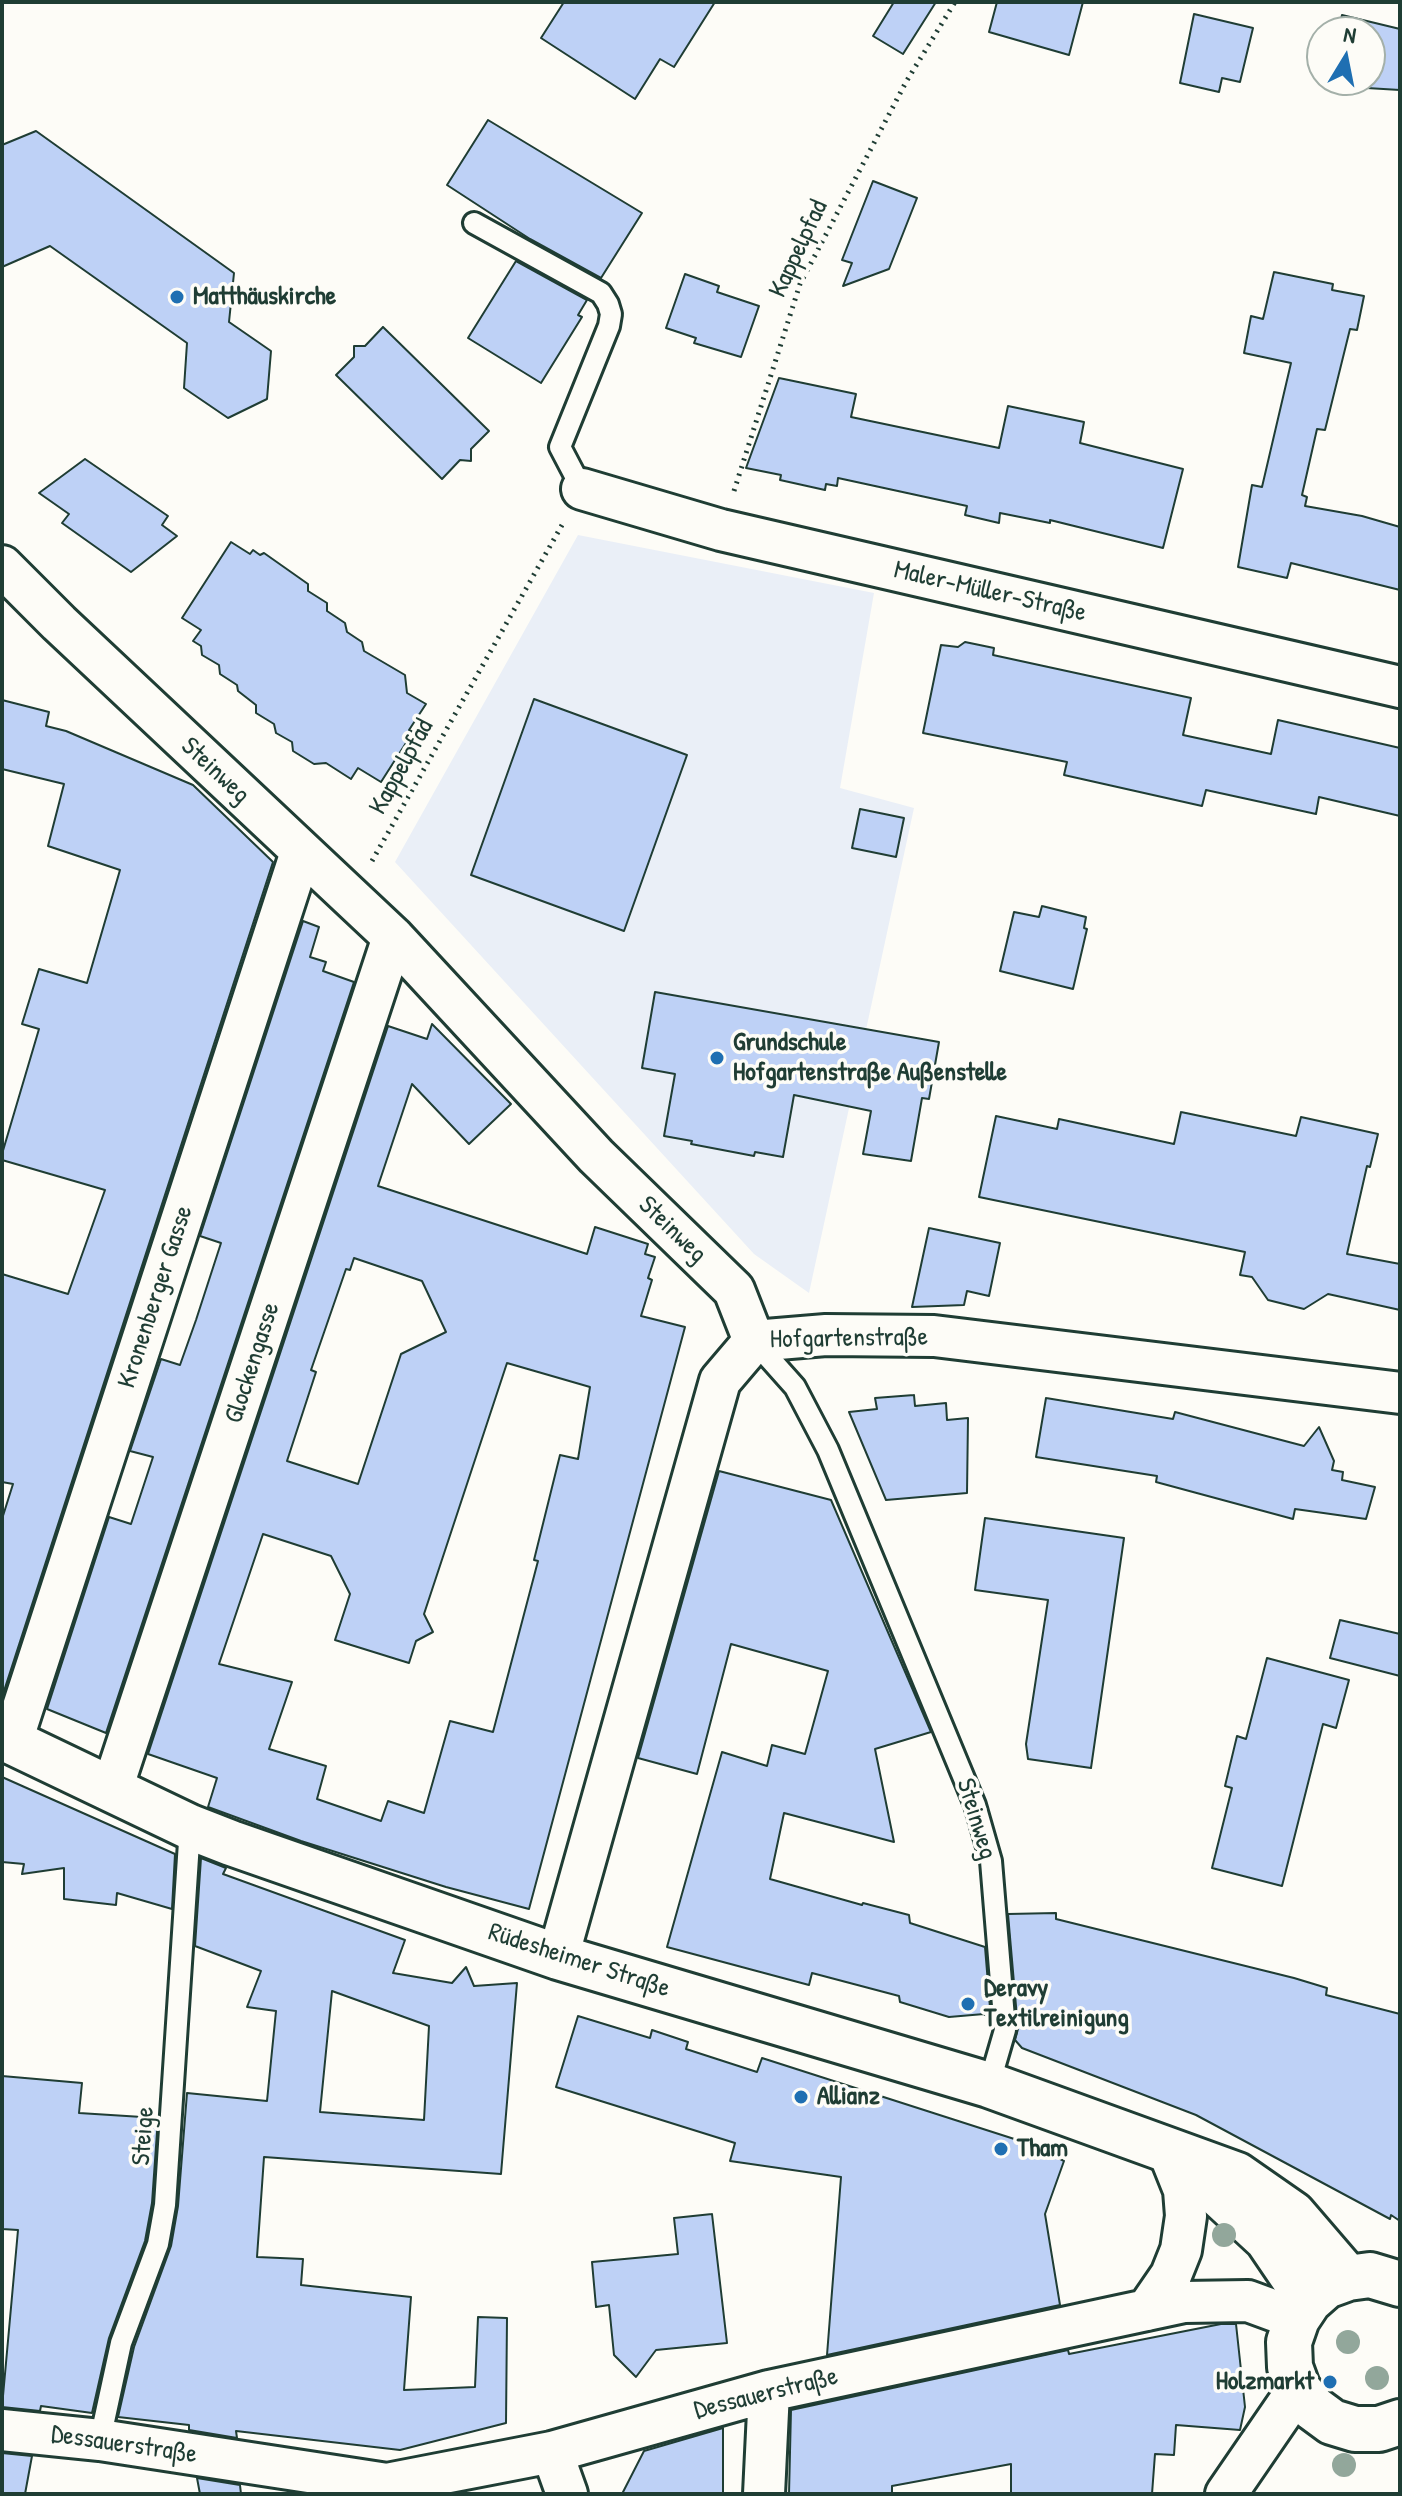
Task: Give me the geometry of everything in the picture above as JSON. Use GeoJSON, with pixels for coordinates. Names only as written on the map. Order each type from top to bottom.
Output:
{"type":"FeatureCollection","features":[{"type":"Feature","properties":{"kind":"street","name":"Maler-Müller-Straße"},"geometry":{"type":"LineString","coordinates":[[582,489],[721,530],[1400,687]]}},
{"type":"Feature","properties":{"kind":"street","name":"Steinweg"},"geometry":{"type":"LineString","coordinates":[[2,566],[70,634],[393,937],[596,1156],[734,1290],[754,1341]]}},
{"type":"Feature","properties":{"kind":"street","name":"Kronenberger Gasse"},"geometry":{"type":"LineString","coordinates":[[7,1739],[301,852]]}},
{"type":"Feature","properties":{"kind":"street","name":"Glockengasse"},"geometry":{"type":"LineString","coordinates":[[112,1789],[393,937]]}},
{"type":"Feature","properties":{"kind":"street","name":"Hofgartenstraße"},"geometry":{"type":"LineString","coordinates":[[558,1957],[720,1381],[754,1341],[826,1335],[934,1336],[1400,1393]]}},
{"type":"Feature","properties":{"kind":"street","name":"Rüdesheimer Straße"},"geometry":{"type":"LineString","coordinates":[[7,1739],[190,1827],[558,1957],[989,2085],[1237,2175],[1293,2214],[1348,2278]]}},
{"type":"Feature","properties":{"kind":"street","name":"Rüdesheimer Straße"},"geometry":{"type":"LineString","coordinates":[[1168,2150],[1223,2196],[1267,2239],[1303,2310]]}},
{"type":"Feature","properties":{"kind":"street"},"geometry":{"type":"LineString","coordinates":[[1147,2310],[1171,2275],[1181,2250],[1184,2228],[1184,2190],[1168,2150]]}},
{"type":"Feature","properties":{"kind":"street"},"geometry":{"type":"LineString","coordinates":[[1400,2284],[1370,2275],[1348,2278],[1326,2286],[1303,2310],[1289,2342],[1290,2367],[1298,2389],[1313,2408],[1332,2422],[1355,2429],[1379,2429],[1400,2422]]}},
{"type":"Feature","properties":{"kind":"street","name":"Dessauerstraße"},"geometry":{"type":"LineString","coordinates":[[2,2430],[100,2440],[384,2489],[552,2452],[769,2391],[1147,2310],[1207,2300],[1248,2301],[1303,2310]]}},
{"type":"Feature","properties":{"kind":"street"},"geometry":{"type":"LineString","coordinates":[[1230,2492],[1298,2389]]}},
{"type":"Feature","properties":{"kind":"street"},"geometry":{"type":"LineString","coordinates":[[764,2494],[769,2391]]}},
{"type":"Feature","properties":{"kind":"street"},"geometry":{"type":"LineString","coordinates":[[552,2452],[567,2494]]}},
{"type":"Feature","properties":{"kind":"lane"},"geometry":{"type":"LineString","coordinates":[[474,223],[601,293],[608,304],[611,314],[609,326],[560,447],[582,489]]}},
{"type":"Feature","properties":{"kind":"lane","name":"Steinweg"},"geometry":{"type":"LineString","coordinates":[[754,1341],[795,1387],[828,1450],[975,1805],[991,1861],[1005,2030],[989,2085]]}},
{"type":"Feature","properties":{"kind":"lane","name":"Steige"},"geometry":{"type":"LineString","coordinates":[[100,2440],[121,2343],[158,2244],[165,2205],[190,1827]]}},
{"type":"Feature","properties":{"kind":"path","name":"Kappelpfad"},"geometry":{"type":"LineString","coordinates":[[721,530],[800,284],[906,82],[955,2]]}},
{"type":"Feature","properties":{"kind":"path","name":"Kappelpfad"},"geometry":{"type":"LineString","coordinates":[[351,898],[582,489]]}},
{"type":"Feature","properties":{"kind":"shaded area","name":"Grundschule Hofgartenstraße Außenstelle"},"geometry":{"type":"Polygon","coordinates":[[[578,535],[874,593],[840,788],[914,808],[809,1293],[754,1254],[395,862],[578,535]]]}},
{"type":"Feature","properties":{"kind":"building"},"geometry":{"type":"Polygon","coordinates":[[[564,2],[715,2],[674,67],[660,59],[635,99],[541,38],[564,2]]]}},
{"type":"Feature","properties":{"kind":"building"},"geometry":{"type":"Polygon","coordinates":[[[894,2],[936,2],[903,54],[873,36],[894,2]]]}},
{"type":"Feature","properties":{"kind":"building"},"geometry":{"type":"Polygon","coordinates":[[[997,2],[1083,2],[1069,55],[989,32],[997,2]]]}},
{"type":"Feature","properties":{"kind":"building"},"geometry":{"type":"Polygon","coordinates":[[[1194,14],[1253,28],[1240,82],[1222,78],[1219,92],[1180,83],[1194,14]]]}},
{"type":"Feature","properties":{"kind":"building"},"geometry":{"type":"Polygon","coordinates":[[[1386,26],[1400,29],[1400,90],[1386,89],[1386,26]]]}},
{"type":"Feature","properties":{"kind":"building"},"geometry":{"type":"Polygon","coordinates":[[[488,120],[642,213],[601,278],[530,239],[447,185],[488,120]]]}},
{"type":"Feature","properties":{"kind":"building","name":"Matthäuskirche"},"geometry":{"type":"Polygon","coordinates":[[[36,131],[234,273],[229,322],[271,351],[267,399],[228,418],[184,388],[187,343],[50,246],[2,267],[2,145],[36,131]]]}},
{"type":"Feature","properties":{"kind":"building"},"geometry":{"type":"Polygon","coordinates":[[[873,181],[917,198],[889,269],[843,286],[852,263],[842,260],[873,181]]]}},
{"type":"Feature","properties":{"kind":"building"},"geometry":{"type":"Polygon","coordinates":[[[516,261],[587,300],[578,315],[582,317],[541,383],[468,338],[516,261]]]}},
{"type":"Feature","properties":{"kind":"building"},"geometry":{"type":"Polygon","coordinates":[[[1274,272],[1333,284],[1332,290],[1364,296],[1357,330],[1350,329],[1325,430],[1317,429],[1302,495],[1307,497],[1305,506],[1362,516],[1400,527],[1400,590],[1291,563],[1287,578],[1238,567],[1252,485],[1262,487],[1291,363],[1244,353],[1251,316],[1263,319],[1274,272]]]}},
{"type":"Feature","properties":{"kind":"building"},"geometry":{"type":"Polygon","coordinates":[[[685,274],[719,286],[717,292],[759,306],[741,357],[694,343],[696,338],[666,328],[685,274]]]}},
{"type":"Feature","properties":{"kind":"building"},"geometry":{"type":"Polygon","coordinates":[[[383,327],[489,431],[471,449],[471,461],[460,460],[442,479],[336,375],[354,357],[354,346],[365,346],[383,327]]]}},
{"type":"Feature","properties":{"kind":"building"},"geometry":{"type":"Polygon","coordinates":[[[779,378],[856,394],[851,417],[999,448],[1008,406],[1084,422],[1080,443],[1183,469],[1163,548],[1050,520],[1050,523],[1000,513],[999,523],[965,515],[967,506],[838,478],[837,486],[826,484],[825,490],[780,480],[781,475],[746,468],[779,378]]]}},
{"type":"Feature","properties":{"kind":"building"},"geometry":{"type":"Polygon","coordinates":[[[85,459],[168,516],[162,525],[177,536],[131,572],[62,523],[69,514],[39,493],[85,459]]]}},
{"type":"Feature","properties":{"kind":"building"},"geometry":{"type":"Polygon","coordinates":[[[231,542],[250,554],[253,550],[260,555],[264,553],[308,584],[308,591],[327,603],[327,611],[345,623],[347,632],[362,642],[364,651],[405,675],[407,693],[426,704],[409,730],[413,732],[381,782],[358,768],[351,779],[326,763],[314,764],[293,751],[292,742],[276,733],[274,724],[256,713],[256,705],[238,691],[237,685],[220,674],[219,665],[202,655],[201,646],[193,641],[201,630],[182,618],[231,542]]]}},
{"type":"Feature","properties":{"kind":"building"},"geometry":{"type":"Polygon","coordinates":[[[965,642],[994,648],[993,655],[1191,698],[1183,735],[1271,754],[1278,720],[1400,748],[1400,816],[1319,797],[1316,814],[1206,790],[1202,806],[1064,775],[1067,762],[923,733],[941,645],[958,647],[965,642]]]}},
{"type":"Feature","properties":{"kind":"building"},"geometry":{"type":"Polygon","coordinates":[[[534,699],[687,755],[624,931],[471,875],[534,699]]]}},
{"type":"Feature","properties":{"kind":"building"},"geometry":{"type":"Polygon","coordinates":[[[2,700],[49,712],[46,726],[66,731],[193,785],[273,862],[4,1691],[2,1519],[13,1484],[2,1482],[2,1274],[68,1294],[105,1190],[2,1160],[2,1154],[39,1029],[22,1024],[39,969],[87,983],[120,870],[48,846],[64,784],[2,769],[2,700]]]}},
{"type":"Feature","properties":{"kind":"building"},"geometry":{"type":"Polygon","coordinates":[[[860,809],[904,818],[896,857],[852,848],[860,809]]]}},
{"type":"Feature","properties":{"kind":"building"},"geometry":{"type":"Polygon","coordinates":[[[1042,906],[1086,917],[1084,928],[1087,929],[1073,989],[1000,971],[1014,912],[1039,917],[1042,906]]]}},
{"type":"Feature","properties":{"kind":"building"},"geometry":{"type":"Polygon","coordinates":[[[303,921],[319,927],[310,957],[326,962],[323,971],[354,982],[106,1733],[47,1709],[109,1517],[131,1524],[153,1457],[130,1451],[161,1359],[180,1365],[196,1320],[221,1243],[200,1236],[303,921]]]}},
{"type":"Feature","properties":{"kind":"building"},"geometry":{"type":"Polygon","coordinates":[[[655,992],[939,1042],[929,1099],[922,1098],[911,1161],[863,1154],[871,1111],[794,1095],[783,1157],[755,1152],[754,1156],[664,1136],[675,1074],[642,1068],[655,992]]]}},
{"type":"Feature","properties":{"kind":"building"},"geometry":{"type":"Polygon","coordinates":[[[432,1024],[511,1104],[469,1144],[412,1084],[378,1186],[587,1254],[595,1227],[648,1244],[645,1254],[655,1257],[641,1316],[685,1327],[529,1909],[446,1887],[301,1841],[208,1807],[217,1778],[148,1754],[388,1026],[427,1039],[432,1024]],[[354,1258],[350,1270],[346,1269],[311,1370],[316,1372],[287,1461],[358,1484],[401,1354],[446,1332],[422,1281],[354,1258]],[[507,1363],[424,1614],[433,1632],[416,1641],[409,1663],[335,1640],[350,1594],[331,1556],[263,1534],[219,1664],[292,1682],[269,1749],[326,1766],[317,1799],[381,1821],[388,1801],[424,1813],[450,1721],[493,1732],[538,1561],[534,1560],[560,1455],[578,1459],[590,1387],[507,1363]]]}},
{"type":"Feature","properties":{"kind":"building"},"geometry":{"type":"Polygon","coordinates":[[[1181,1112],[1296,1136],[1301,1117],[1378,1134],[1370,1167],[1367,1166],[1347,1254],[1400,1264],[1400,1310],[1328,1294],[1304,1309],[1268,1300],[1252,1277],[1240,1275],[1245,1252],[979,1197],[996,1116],[1057,1129],[1059,1119],[1174,1144],[1181,1112]]]}},
{"type":"Feature","properties":{"kind":"building"},"geometry":{"type":"Polygon","coordinates":[[[929,1228],[1000,1243],[989,1296],[967,1291],[964,1305],[912,1307],[929,1228]]]}},
{"type":"Feature","properties":{"kind":"building"},"geometry":{"type":"Polygon","coordinates":[[[914,1395],[915,1406],[946,1403],[947,1420],[968,1418],[967,1493],[886,1500],[849,1412],[877,1409],[875,1398],[914,1395]]]}},
{"type":"Feature","properties":{"kind":"building"},"geometry":{"type":"Polygon","coordinates":[[[1046,1398],[1173,1419],[1175,1412],[1304,1446],[1319,1427],[1334,1461],[1332,1470],[1343,1472],[1342,1480],[1375,1487],[1366,1519],[1295,1509],[1293,1519],[1156,1482],[1157,1476],[1036,1457],[1046,1398]]]}},
{"type":"Feature","properties":{"kind":"building"},"geometry":{"type":"Polygon","coordinates":[[[719,1471],[831,1500],[931,1732],[875,1749],[894,1842],[784,1813],[770,1879],[909,1915],[910,1923],[985,1947],[991,2020],[984,2014],[949,2017],[900,2002],[899,1996],[812,1973],[809,1985],[667,1947],[722,1752],[767,1766],[772,1745],[805,1754],[828,1671],[731,1644],[697,1774],[638,1758],[719,1471]]]}},
{"type":"Feature","properties":{"kind":"building"},"geometry":{"type":"Polygon","coordinates":[[[985,1518],[1124,1538],[1091,1768],[1028,1759],[1026,1744],[1048,1600],[975,1590],[985,1518]]]}},
{"type":"Feature","properties":{"kind":"building"},"geometry":{"type":"Polygon","coordinates":[[[1340,1620],[1400,1634],[1400,1676],[1330,1658],[1340,1620]]]}},
{"type":"Feature","properties":{"kind":"building"},"geometry":{"type":"Polygon","coordinates":[[[1267,1658],[1349,1680],[1336,1728],[1323,1724],[1282,1886],[1212,1868],[1232,1788],[1225,1786],[1237,1736],[1246,1739],[1267,1658]]]}},
{"type":"Feature","properties":{"kind":"building"},"geometry":{"type":"Polygon","coordinates":[[[2,1777],[175,1854],[172,1909],[117,1893],[116,1905],[64,1899],[64,1868],[22,1874],[24,1864],[2,1862],[2,1777]]]}},
{"type":"Feature","properties":{"kind":"building"},"geometry":{"type":"Polygon","coordinates":[[[201,1858],[226,1868],[223,1874],[405,1940],[393,1973],[452,1983],[466,1967],[474,1986],[517,1983],[501,2174],[264,2157],[257,2257],[303,2259],[301,2285],[411,2297],[404,2390],[475,2387],[478,2317],[507,2318],[506,2423],[400,2450],[236,2431],[237,2438],[189,2430],[189,2425],[118,2417],[134,2347],[171,2246],[178,2206],[187,2093],[267,2101],[276,2011],[247,2007],[261,1971],[195,1946],[201,1858]],[[332,1991],[320,2112],[424,2120],[429,2026],[332,1991]]]}},
{"type":"Feature","properties":{"kind":"building"},"geometry":{"type":"Polygon","coordinates":[[[1056,1913],[1056,1919],[1294,1978],[1327,1988],[1326,1995],[1400,2014],[1400,2221],[1391,2215],[1390,2219],[1196,2115],[1022,2048],[1015,2040],[1018,2029],[1008,1914],[1056,1913]]]}},
{"type":"Feature","properties":{"kind":"building"},"geometry":{"type":"Polygon","coordinates":[[[578,2016],[650,2038],[652,2030],[688,2042],[686,2049],[757,2072],[762,2058],[1033,2145],[1064,2161],[1045,2214],[1060,2305],[827,2355],[841,2177],[730,2161],[735,2143],[556,2087],[578,2016]]]}},
{"type":"Feature","properties":{"kind":"building"},"geometry":{"type":"Polygon","coordinates":[[[2,2076],[82,2083],[79,2113],[158,2118],[152,2203],[145,2241],[109,2338],[92,2413],[41,2406],[40,2411],[2,2407],[18,2230],[2,2229],[2,2076]]]}},
{"type":"Feature","properties":{"kind":"building"},"geometry":{"type":"Polygon","coordinates":[[[712,2214],[727,2343],[656,2350],[636,2377],[614,2355],[609,2305],[596,2307],[592,2262],[678,2254],[674,2218],[712,2214]]]}},
{"type":"Feature","properties":{"kind":"building"},"geometry":{"type":"Polygon","coordinates":[[[1221,2324],[1236,2324],[1245,2407],[1240,2430],[1176,2425],[1174,2455],[1155,2454],[1152,2494],[1011,2494],[1011,2464],[892,2486],[892,2494],[789,2494],[791,2410],[1068,2350],[1069,2354],[1221,2324]]]}},
{"type":"Feature","properties":{"kind":"building"},"geometry":{"type":"Polygon","coordinates":[[[723,2428],[723,2494],[622,2494],[644,2451],[723,2428]]]}},
{"type":"Feature","properties":{"kind":"building"},"geometry":{"type":"Polygon","coordinates":[[[2,2453],[32,2456],[25,2494],[2,2494],[2,2453]]]}},
{"type":"Feature","properties":{"kind":"building"},"geometry":{"type":"Polygon","coordinates":[[[197,2478],[240,2485],[241,2494],[200,2494],[197,2478]]]}},
{"type":"Feature","properties":{"kind":"place","name":"Matthäuskirche"},"geometry":{"type":"Point","coordinates":[177,297]}},
{"type":"Feature","properties":{"kind":"place","name":"Grundschule Hofgartenstraße Außenstelle"},"geometry":{"type":"Point","coordinates":[717,1058]}},
{"type":"Feature","properties":{"kind":"place","name":"Deravy Textilreinigung"},"geometry":{"type":"Point","coordinates":[968,2004]}},
{"type":"Feature","properties":{"kind":"place","name":"Allianz"},"geometry":{"type":"Point","coordinates":[801,2097]}},
{"type":"Feature","properties":{"kind":"place","name":"Tham"},"geometry":{"type":"Point","coordinates":[1001,2149]}},
{"type":"Feature","properties":{"kind":"place","name":"Holzmarkt"},"geometry":{"type":"Point","coordinates":[1330,2382]}}]}
